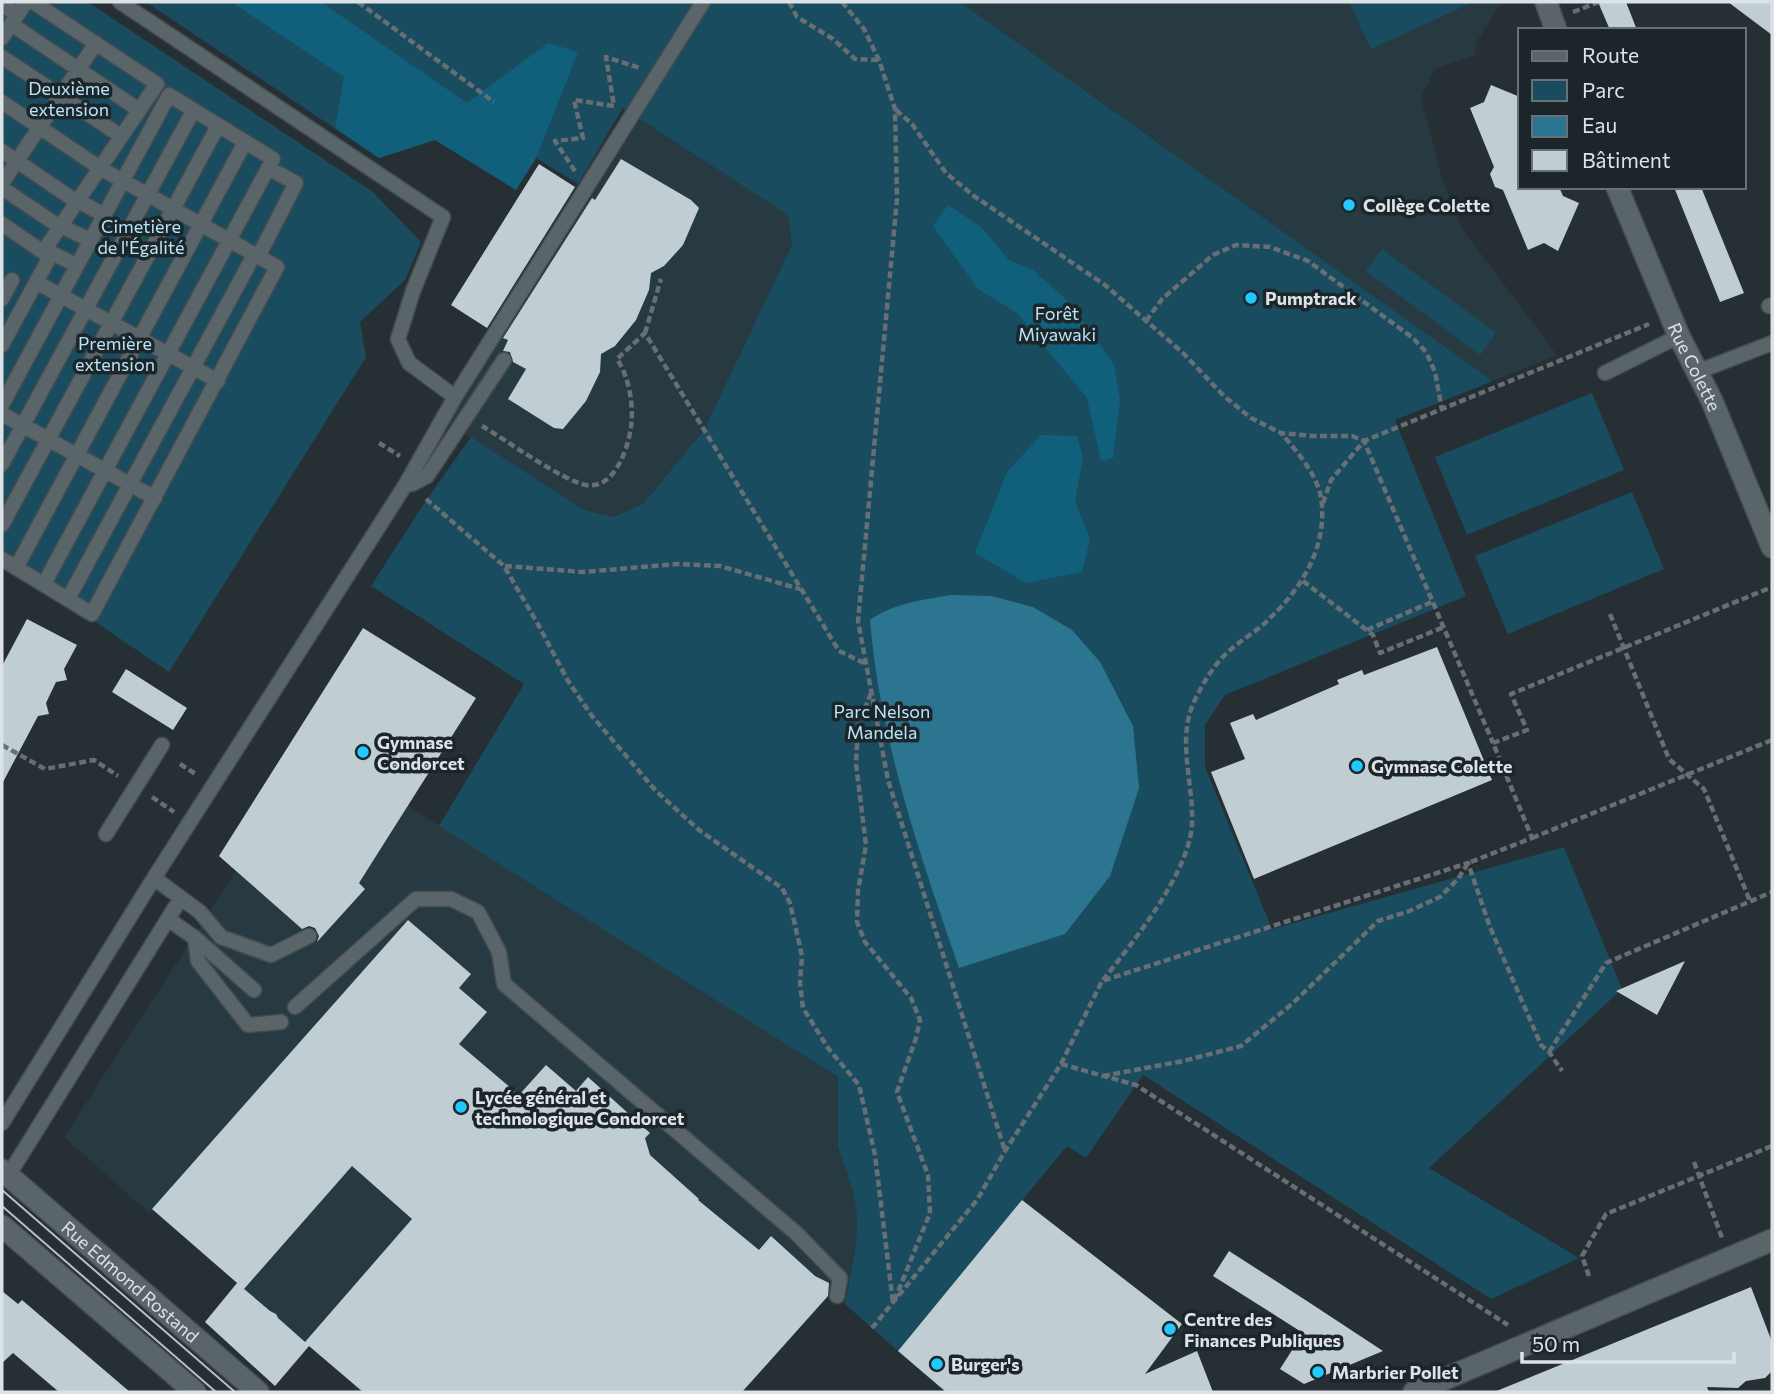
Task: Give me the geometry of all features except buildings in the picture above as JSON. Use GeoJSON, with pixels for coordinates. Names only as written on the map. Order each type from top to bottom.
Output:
{"type":"FeatureCollection","features":[{"type":"Feature","properties":{"kind":"street"},"geometry":{"type":"LineString","coordinates":[[1546,2],[1555,28]]}},
{"type":"Feature","properties":{"kind":"street","name":"Rue Colette"},"geometry":{"type":"LineString","coordinates":[[1618,189],[1670,316],[1712,401],[1772,547]]}},
{"type":"Feature","properties":{"kind":"street","name":"Rue Edmond Rostand"},"geometry":{"type":"LineString","coordinates":[[5,1173],[258,1392]]}},
{"type":"Feature","properties":{"kind":"street"},"geometry":{"type":"LineString","coordinates":[[2,1226],[195,1392]]}},
{"type":"Feature","properties":{"kind":"street"},"geometry":{"type":"LineString","coordinates":[[1414,1392],[1772,1240]]}},
{"type":"Feature","properties":{"kind":"lane"},"geometry":{"type":"LineString","coordinates":[[2,38],[26,2]]}},
{"type":"Feature","properties":{"kind":"lane"},"geometry":{"type":"LineString","coordinates":[[2,224],[43,252],[65,229],[100,168],[157,84],[33,2]]}},
{"type":"Feature","properties":{"kind":"lane"},"geometry":{"type":"LineString","coordinates":[[120,2],[443,217],[413,291],[398,339],[409,363],[455,397]]}},
{"type":"Feature","properties":{"kind":"lane"},"geometry":{"type":"LineString","coordinates":[[2,1123],[190,821],[406,484],[455,397],[703,2]]}},
{"type":"Feature","properties":{"kind":"lane"},"geometry":{"type":"LineString","coordinates":[[2,4],[14,19],[78,69],[139,110]]}},
{"type":"Feature","properties":{"kind":"lane"},"geometry":{"type":"LineString","coordinates":[[90,240],[65,229],[2,186],[96,43]]}},
{"type":"Feature","properties":{"kind":"lane"},"geometry":{"type":"LineString","coordinates":[[2,57],[121,136]]}},
{"type":"Feature","properties":{"kind":"lane"},"geometry":{"type":"LineString","coordinates":[[2,405],[169,95],[244,144],[273,159],[44,584]]}},
{"type":"Feature","properties":{"kind":"lane"},"geometry":{"type":"LineString","coordinates":[[2,102],[100,168],[277,267],[92,614],[2,559]]}},
{"type":"Feature","properties":{"kind":"lane"},"geometry":{"type":"LineString","coordinates":[[2,464],[194,111]]}},
{"type":"Feature","properties":{"kind":"lane"},"geometry":{"type":"LineString","coordinates":[[2,525],[218,126]]}},
{"type":"Feature","properties":{"kind":"lane"},"geometry":{"type":"LineString","coordinates":[[16,568],[244,144]]}},
{"type":"Feature","properties":{"kind":"lane"},"geometry":{"type":"LineString","coordinates":[[2,151],[104,215]]}},
{"type":"Feature","properties":{"kind":"lane"},"geometry":{"type":"LineString","coordinates":[[68,599],[296,183],[268,168]]}},
{"type":"Feature","properties":{"kind":"lane"},"geometry":{"type":"LineString","coordinates":[[2,345],[52,253],[76,265]]}},
{"type":"Feature","properties":{"kind":"lane"},"geometry":{"type":"LineString","coordinates":[[2,299],[12,280]]}},
{"type":"Feature","properties":{"kind":"lane"},"geometry":{"type":"LineString","coordinates":[[36,282],[218,381]]}},
{"type":"Feature","properties":{"kind":"lane"},"geometry":{"type":"LineString","coordinates":[[1605,373],[1679,336]]}},
{"type":"Feature","properties":{"kind":"lane"},"geometry":{"type":"LineString","coordinates":[[1697,372],[1766,345]]}},
{"type":"Feature","properties":{"kind":"lane"},"geometry":{"type":"LineString","coordinates":[[406,484],[412,484],[427,476],[504,359]]}},
{"type":"Feature","properties":{"kind":"lane"},"geometry":{"type":"LineString","coordinates":[[2,414],[155,498]]}},
{"type":"Feature","properties":{"kind":"lane"},"geometry":{"type":"LineString","coordinates":[[106,834],[162,745]]}},
{"type":"Feature","properties":{"kind":"lane"},"geometry":{"type":"LineString","coordinates":[[154,878],[200,912],[221,937],[271,954],[309,936]]}},
{"type":"Feature","properties":{"kind":"lane"},"geometry":{"type":"LineString","coordinates":[[5,1173],[181,898]]}},
{"type":"Feature","properties":{"kind":"lane"},"geometry":{"type":"LineString","coordinates":[[295,1007],[416,899],[451,899],[478,912],[499,952],[504,984],[796,1233],[840,1278],[836,1296]]}},
{"type":"Feature","properties":{"kind":"lane"},"geometry":{"type":"LineString","coordinates":[[168,919],[195,938],[254,990]]}},
{"type":"Feature","properties":{"kind":"lane"},"geometry":{"type":"LineString","coordinates":[[195,938],[198,961],[248,1025],[281,1022]]}},
{"type":"Feature","properties":{"kind":"path"},"geometry":{"type":"LineString","coordinates":[[358,2],[494,102]]}},
{"type":"Feature","properties":{"kind":"path"},"geometry":{"type":"LineString","coordinates":[[789,2],[797,17],[833,39],[855,59],[879,60]]}},
{"type":"Feature","properties":{"kind":"path"},"geometry":{"type":"LineString","coordinates":[[842,2],[864,29],[879,60],[895,109],[897,199],[858,621],[888,780],[1005,1151]]}},
{"type":"Feature","properties":{"kind":"path"},"geometry":{"type":"LineString","coordinates":[[587,189],[555,141],[583,138],[574,100],[614,106],[606,57],[657,73]]}},
{"type":"Feature","properties":{"kind":"path"},"geometry":{"type":"LineString","coordinates":[[895,109],[912,124],[946,173],[974,197],[1105,285],[1183,353],[1224,396],[1251,418],[1281,433],[1352,436],[1364,442],[1434,601],[1532,838]]}},
{"type":"Feature","properties":{"kind":"path"},"geometry":{"type":"LineString","coordinates":[[1146,321],[1162,299],[1213,255],[1236,245],[1270,247],[1308,261],[1413,338],[1426,352],[1435,372],[1442,410]]}},
{"type":"Feature","properties":{"kind":"path"},"geometry":{"type":"LineString","coordinates":[[1308,261],[1312,253]]}},
{"type":"Feature","properties":{"kind":"path"},"geometry":{"type":"LineString","coordinates":[[466,417],[570,479],[588,486],[606,481],[619,466],[631,427],[631,396],[622,366],[617,359],[645,333],[661,279]]}},
{"type":"Feature","properties":{"kind":"path"},"geometry":{"type":"LineString","coordinates":[[872,1328],[977,1200],[1061,1064],[1102,981],[1153,915],[1184,855],[1192,826],[1185,734],[1192,706],[1227,652],[1270,618],[1303,581],[1320,542],[1322,505],[1331,480],[1364,442],[1670,316]]}},
{"type":"Feature","properties":{"kind":"path"},"geometry":{"type":"LineString","coordinates":[[645,333],[839,651],[864,663]]}},
{"type":"Feature","properties":{"kind":"path"},"geometry":{"type":"LineString","coordinates":[[1281,433],[1314,479],[1322,505]]}},
{"type":"Feature","properties":{"kind":"path"},"geometry":{"type":"LineString","coordinates":[[406,484],[504,566],[568,681],[592,716],[656,791],[699,830],[782,888],[790,903],[802,956],[800,983],[803,1008],[828,1048],[859,1084],[875,1155],[893,1303]]}},
{"type":"Feature","properties":{"kind":"path"},"geometry":{"type":"LineString","coordinates":[[504,566],[583,572],[677,564],[720,566],[801,589]]}},
{"type":"Feature","properties":{"kind":"path"},"geometry":{"type":"LineString","coordinates":[[1303,581],[1373,635],[1380,653],[1444,627]]}},
{"type":"Feature","properties":{"kind":"path"},"geometry":{"type":"LineString","coordinates":[[1493,743],[1527,730],[1511,694],[1772,587]]}},
{"type":"Feature","properties":{"kind":"path"},"geometry":{"type":"LineString","coordinates":[[1366,630],[1434,601]]}},
{"type":"Feature","properties":{"kind":"path"},"geometry":{"type":"LineString","coordinates":[[1610,614],[1669,758],[1704,789],[1750,901]]}},
{"type":"Feature","properties":{"kind":"path"},"geometry":{"type":"LineString","coordinates":[[871,694],[858,726],[856,751],[866,845],[858,891],[857,922],[865,942],[911,998],[919,1020],[916,1038],[897,1092],[928,1175],[930,1213],[893,1303]]}},
{"type":"Feature","properties":{"kind":"path"},"geometry":{"type":"LineString","coordinates":[[1102,981],[1468,863],[1772,740]]}},
{"type":"Feature","properties":{"kind":"path"},"geometry":{"type":"LineString","coordinates":[[2,745],[46,769],[94,760],[190,821]]}},
{"type":"Feature","properties":{"kind":"path"},"geometry":{"type":"LineString","coordinates":[[1468,863],[1489,927],[1541,1045],[1562,1071]]}},
{"type":"Feature","properties":{"kind":"path"},"geometry":{"type":"LineString","coordinates":[[1103,1076],[1182,1061],[1241,1046],[1293,1003],[1378,921],[1440,897],[1468,863]]}},
{"type":"Feature","properties":{"kind":"path"},"geometry":{"type":"LineString","coordinates":[[1549,1052],[1606,963],[1772,892]]}},
{"type":"Feature","properties":{"kind":"path"},"geometry":{"type":"LineString","coordinates":[[1061,1064],[1136,1085],[1535,1342]]}},
{"type":"Feature","properties":{"kind":"path"},"geometry":{"type":"LineString","coordinates":[[1589,1276],[1582,1256],[1606,1214],[1772,1146]]}},
{"type":"Feature","properties":{"kind":"path"},"geometry":{"type":"LineString","coordinates":[[1694,1162],[1728,1259]]}},
{"type":"Feature","properties":{"kind":"shaded area","name":"Collège Colette"},"geometry":{"type":"Polygon","coordinates":[[[960,2],[1502,2],[1475,44],[1476,55],[1435,69],[1421,98],[1442,179],[1463,230],[1557,355],[1493,381],[960,2]]]}},
{"type":"Feature","properties":{"kind":"shaded area"},"geometry":{"type":"Polygon","coordinates":[[[640,119],[788,215],[792,245],[704,430],[644,503],[614,517],[584,510],[448,423],[640,119]]]}},
{"type":"Feature","properties":{"kind":"shaded area","name":"Lycée général et technologique Condorcet"},"geometry":{"type":"Polygon","coordinates":[[[408,806],[838,1077],[838,1147],[853,1191],[857,1216],[856,1245],[845,1304],[832,1291],[742,1392],[354,1392],[355,1386],[309,1346],[275,1386],[250,1363],[241,1286],[153,1209],[149,1213],[64,1137],[236,871],[317,942],[365,889],[347,871],[376,857],[408,806]]]}},
{"type":"Feature","properties":{"kind":"green space","name":"Cimetière de l'Égalité"},"geometry":{"type":"Polygon","coordinates":[[[2,2],[88,2],[373,192],[421,242],[405,280],[360,322],[366,357],[169,672],[94,621],[2,566],[2,2]]]}},
{"type":"Feature","properties":{"kind":"green space","name":"Parc Nelson Mandela"},"geometry":{"type":"Polygon","coordinates":[[[146,2],[960,2],[1493,381],[1395,420],[1466,596],[1225,695],[1205,725],[1205,767],[1272,929],[1564,847],[1622,989],[1429,1168],[1579,1258],[1491,1299],[1143,1075],[1086,1158],[1067,1146],[898,1351],[845,1304],[856,1245],[857,1216],[853,1191],[838,1147],[838,1077],[439,826],[524,684],[371,586],[471,437],[584,510],[614,517],[644,503],[704,430],[792,245],[788,215],[623,108],[578,184],[536,158],[516,190],[435,140],[379,158],[146,2]]]}},
{"type":"Feature","properties":{"kind":"green space"},"geometry":{"type":"Polygon","coordinates":[[[231,2],[321,2],[467,103],[548,43],[578,52],[536,158],[516,190],[435,140],[379,158],[335,128],[344,77],[231,2]]]}},
{"type":"Feature","properties":{"kind":"green space"},"geometry":{"type":"Polygon","coordinates":[[[1349,2],[1473,2],[1371,49],[1349,2]]]}},
{"type":"Feature","properties":{"kind":"green space","name":"Forêt Miyawaki"},"geometry":{"type":"Polygon","coordinates":[[[948,205],[981,227],[1009,260],[1033,270],[1071,304],[1114,365],[1120,400],[1113,458],[1101,461],[1087,398],[1017,313],[978,289],[933,226],[948,205]]]}},
{"type":"Feature","properties":{"kind":"green space"},"geometry":{"type":"Polygon","coordinates":[[[1382,249],[1496,333],[1480,355],[1366,271],[1382,249]]]}},
{"type":"Feature","properties":{"kind":"green space"},"geometry":{"type":"Polygon","coordinates":[[[1592,393],[1624,470],[1467,535],[1435,457],[1592,393]]]}},
{"type":"Feature","properties":{"kind":"green space"},"geometry":{"type":"Polygon","coordinates":[[[1041,435],[1077,436],[1083,458],[1075,501],[1090,539],[1082,572],[1026,583],[975,553],[1007,472],[1041,435]]]}},
{"type":"Feature","properties":{"kind":"green space"},"geometry":{"type":"Polygon","coordinates":[[[1632,492],[1664,569],[1508,634],[1475,556],[1632,492]]]}},
{"type":"Feature","properties":{"kind":"water"},"geometry":{"type":"Polygon","coordinates":[[[951,595],[991,596],[1033,607],[1072,630],[1100,662],[1133,726],[1139,788],[1110,876],[1065,934],[959,968],[916,840],[892,753],[875,665],[870,620],[899,606],[951,595]]]}},
{"type":"Feature","properties":{"kind":"tram line"},"geometry":{"type":"LineString","coordinates":[[2,1190],[235,1392]]}},
{"type":"Feature","properties":{"kind":"tram line"},"geometry":{"type":"LineString","coordinates":[[2,1206],[216,1392]]}},
{"type":"Feature","properties":{"kind":"place","name":"Collège Colette"},"geometry":{"type":"Point","coordinates":[1349,205]}},
{"type":"Feature","properties":{"kind":"place","name":"Pumptrack"},"geometry":{"type":"Point","coordinates":[1251,298]}},
{"type":"Feature","properties":{"kind":"place","name":"Gymnase Condorcet"},"geometry":{"type":"Point","coordinates":[363,752]}},
{"type":"Feature","properties":{"kind":"place","name":"Gymnase Colette"},"geometry":{"type":"Point","coordinates":[1357,766]}},
{"type":"Feature","properties":{"kind":"place","name":"Lycée général et technologique Condorcet"},"geometry":{"type":"Point","coordinates":[461,1107]}},
{"type":"Feature","properties":{"kind":"place","name":"Centre des Finances Publiques"},"geometry":{"type":"Point","coordinates":[1170,1329]}},
{"type":"Feature","properties":{"kind":"place","name":"Burger's"},"geometry":{"type":"Point","coordinates":[937,1364]}},
{"type":"Feature","properties":{"kind":"place","name":"Marbrier Pollet"},"geometry":{"type":"Point","coordinates":[1318,1372]}},
{"type":"Feature","properties":{"kind":"park label","name":"Deuxième extension"},"geometry":{"type":"Point","coordinates":[69,98]}},
{"type":"Feature","properties":{"kind":"park label","name":"Première extension"},"geometry":{"type":"Point","coordinates":[115,353]}}]}
